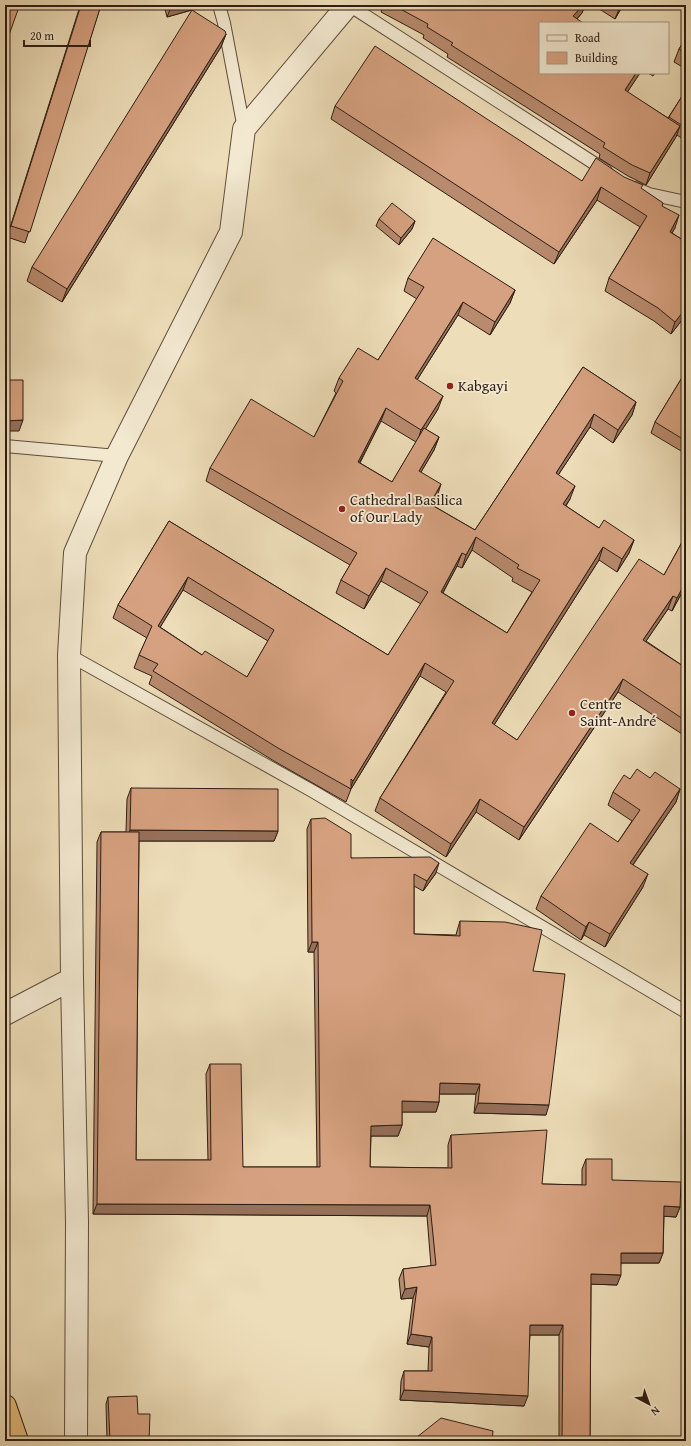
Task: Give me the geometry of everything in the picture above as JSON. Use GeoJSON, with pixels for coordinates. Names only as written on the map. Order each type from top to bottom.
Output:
{"type":"FeatureCollection","features":[{"type":"Feature","properties":{"kind":"highway"},"geometry":{"type":"LineString","coordinates":[[5,1406],[16,1441]]}},
{"type":"Feature","properties":{"kind":"street"},"geometry":{"type":"LineString","coordinates":[[76,1441],[77,1222],[72,979],[69,655],[75,553],[117,456],[231,232],[244,129],[348,5]]}},
{"type":"Feature","properties":{"kind":"street"},"geometry":{"type":"LineString","coordinates":[[5,1014],[72,979]]}},
{"type":"Feature","properties":{"kind":"lane"},"geometry":{"type":"LineString","coordinates":[[219,5],[224,23],[244,129]]}},
{"type":"Feature","properties":{"kind":"lane"},"geometry":{"type":"LineString","coordinates":[[348,5],[621,181],[649,194],[686,202]]}},
{"type":"Feature","properties":{"kind":"lane"},"geometry":{"type":"LineString","coordinates":[[5,446],[117,456]]}},
{"type":"Feature","properties":{"kind":"lane"},"geometry":{"type":"LineString","coordinates":[[69,655],[314,792],[686,1012]]}},
{"type":"Feature","properties":{"kind":"building"},"geometry":{"type":"Polygon","coordinates":[[[5,5],[19,7],[5,46],[5,5]]]}},
{"type":"Feature","properties":{"kind":"building"},"geometry":{"type":"Polygon","coordinates":[[[81,5],[101,5],[30,232],[11,226],[81,5]]]}},
{"type":"Feature","properties":{"kind":"building"},"geometry":{"type":"Polygon","coordinates":[[[393,5],[583,5],[573,16],[582,22],[539,22],[539,74],[635,74],[625,90],[680,126],[650,173],[632,165],[603,147],[605,143],[451,45],[453,43],[427,27],[428,24],[393,5]]]}},
{"type":"Feature","properties":{"kind":"building"},"geometry":{"type":"Polygon","coordinates":[[[613,5],[621,5],[619,9],[613,5]]]}},
{"type":"Feature","properties":{"kind":"building"},"geometry":{"type":"Polygon","coordinates":[[[192,10],[225,31],[226,34],[67,289],[32,267],[192,10]]]}},
{"type":"Feature","properties":{"kind":"building"},"geometry":{"type":"Polygon","coordinates":[[[686,38],[686,54],[679,49],[686,38]]]}},
{"type":"Feature","properties":{"kind":"building"},"geometry":{"type":"Polygon","coordinates":[[[375,46],[582,181],[596,158],[624,177],[643,185],[641,188],[663,203],[662,206],[679,215],[670,232],[686,242],[686,308],[675,322],[658,308],[609,278],[647,216],[601,187],[559,252],[335,106],[375,46]]]}},
{"type":"Feature","properties":{"kind":"building"},"geometry":{"type":"Polygon","coordinates":[[[686,90],[686,128],[669,117],[686,90]]]}},
{"type":"Feature","properties":{"kind":"building"},"geometry":{"type":"Polygon","coordinates":[[[392,203],[415,221],[401,238],[379,219],[392,203]]]}},
{"type":"Feature","properties":{"kind":"building"},"geometry":{"type":"Polygon","coordinates":[[[433,238],[515,290],[495,322],[463,302],[415,378],[443,396],[421,430],[386,408],[358,462],[392,482],[424,428],[439,437],[419,471],[441,484],[430,504],[475,530],[583,367],[636,402],[618,430],[594,414],[556,473],[575,486],[563,504],[599,528],[604,520],[634,540],[622,559],[603,547],[492,723],[517,740],[639,559],[664,575],[686,535],[686,581],[677,598],[673,596],[643,640],[686,668],[686,721],[623,679],[524,827],[480,799],[451,844],[380,798],[454,681],[425,663],[353,781],[351,779],[351,789],[278,748],[153,671],[158,664],[139,655],[152,626],[118,605],[169,521],[388,655],[428,592],[386,568],[369,596],[341,580],[357,553],[210,468],[251,399],[314,437],[343,381],[339,378],[358,348],[378,360],[424,287],[408,278],[433,238]],[[476,537],[466,555],[462,553],[441,592],[507,633],[540,580],[517,568],[519,565],[476,537]],[[188,577],[158,626],[202,655],[205,651],[247,677],[274,630],[188,577]]]}},
{"type":"Feature","properties":{"kind":"building"},"geometry":{"type":"Polygon","coordinates":[[[686,371],[686,441],[655,422],[686,371]]]}},
{"type":"Feature","properties":{"kind":"building"},"geometry":{"type":"Polygon","coordinates":[[[5,380],[23,380],[23,420],[5,421],[5,380]]]}},
{"type":"Feature","properties":{"kind":"building"},"geometry":{"type":"Polygon","coordinates":[[[637,769],[650,778],[655,772],[680,789],[630,863],[648,874],[610,934],[589,922],[586,927],[541,896],[590,823],[618,842],[640,810],[613,792],[624,775],[630,779],[637,769]]]}},
{"type":"Feature","properties":{"kind":"building"},"geometry":{"type":"Polygon","coordinates":[[[131,788],[278,789],[278,831],[130,830],[131,788]]]}},
{"type":"Feature","properties":{"kind":"building"},"geometry":{"type":"Polygon","coordinates":[[[325,818],[351,834],[351,858],[430,857],[439,863],[427,881],[414,874],[414,934],[460,936],[460,921],[505,922],[542,930],[533,971],[565,974],[549,1105],[478,1103],[480,1084],[440,1083],[439,1102],[402,1101],[402,1125],[371,1126],[370,1167],[452,1168],[451,1135],[547,1130],[542,1184],[586,1185],[586,1159],[612,1159],[612,1180],[681,1182],[680,1207],[664,1206],[663,1253],[621,1253],[621,1275],[591,1274],[590,1441],[562,1441],[563,1325],[530,1325],[528,1396],[404,1390],[404,1371],[432,1371],[432,1337],[411,1334],[417,1287],[405,1289],[403,1269],[436,1265],[430,1205],[97,1204],[101,832],[139,832],[136,1160],[211,1160],[210,1064],[241,1064],[243,1167],[320,1167],[318,942],[312,942],[311,819],[325,818]]]}},
{"type":"Feature","properties":{"kind":"building"},"geometry":{"type":"Polygon","coordinates":[[[137,1396],[138,1414],[150,1414],[149,1441],[110,1441],[108,1397],[137,1396]]]}},
{"type":"Feature","properties":{"kind":"building"},"geometry":{"type":"Polygon","coordinates":[[[441,1418],[493,1431],[492,1441],[412,1441],[441,1418]]]}},
{"type":"Feature","properties":{"kind":"place","name":"Kabgayi"},"geometry":{"type":"Point","coordinates":[450,386]}},
{"type":"Feature","properties":{"kind":"place","name":"Cathedral Basilica of Our Lady"},"geometry":{"type":"Point","coordinates":[342,509]}},
{"type":"Feature","properties":{"kind":"place","name":"Centre Saint-André"},"geometry":{"type":"Point","coordinates":[572,713]}}]}
